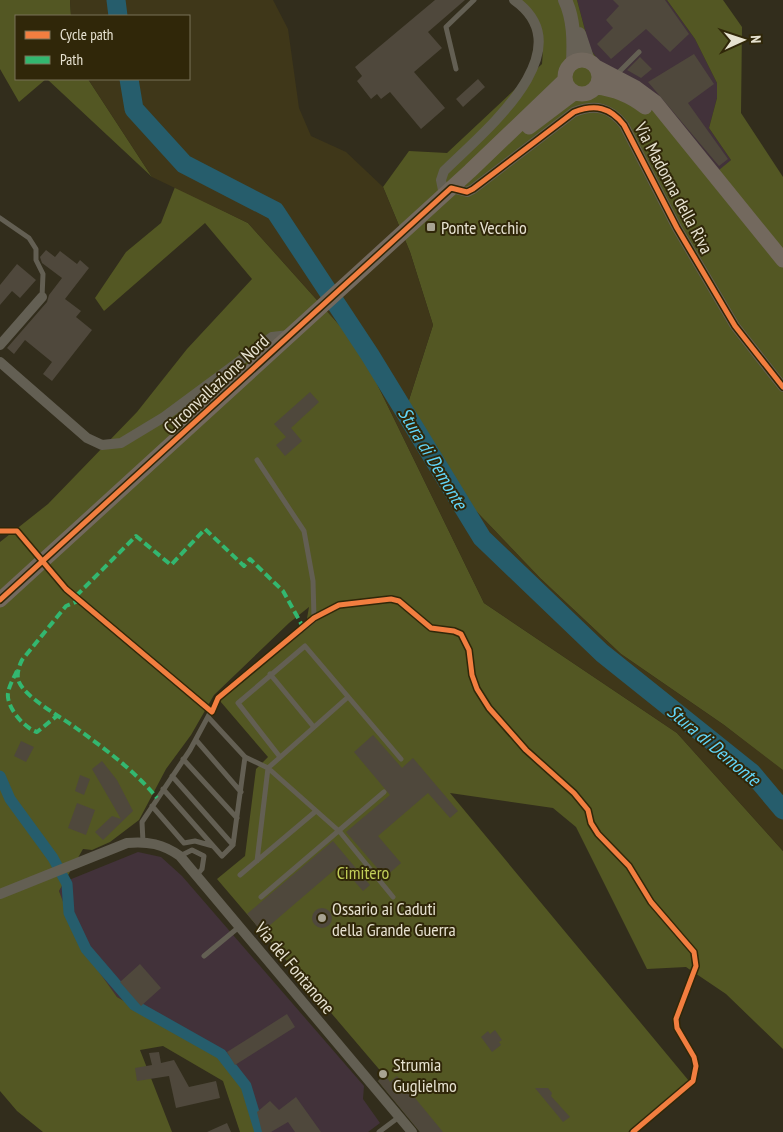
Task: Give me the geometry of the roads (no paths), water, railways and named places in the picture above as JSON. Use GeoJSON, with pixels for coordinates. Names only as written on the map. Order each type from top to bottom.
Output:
{"type":"FeatureCollection","features":[{"type":"Feature","properties":{"kind":"main road"},"geometry":{"type":"LineString","coordinates":[[567,4],[573,13],[586,63],[599,76],[599,87]]}},
{"type":"Feature","properties":{"kind":"main road"},"geometry":{"type":"LineString","coordinates":[[675,130],[632,97],[599,87],[589,93],[574,93],[565,80],[566,70],[586,63],[616,76],[654,102],[783,260]]}},
{"type":"Feature","properties":{"kind":"main road","name":"Circonvallazione Nord"},"geometry":{"type":"LineString","coordinates":[[0,600],[470,171],[565,80]]}},
{"type":"Feature","properties":{"kind":"main road","name":"Circonvallazione Nord"},"geometry":{"type":"LineString","coordinates":[[470,171],[574,93]]}},
{"type":"Feature","properties":{"kind":"street"},"geometry":{"type":"LineString","coordinates":[[447,192],[441,180],[444,171],[485,130],[518,93],[537,62],[538,37],[534,25],[514,0]]}},
{"type":"Feature","properties":{"kind":"street"},"geometry":{"type":"LineString","coordinates":[[599,87],[609,83],[616,76]]}},
{"type":"Feature","properties":{"kind":"street","name":"Via Madonna della Riva"},"geometry":{"type":"LineString","coordinates":[[447,192],[467,192],[473,189],[574,112],[596,107],[607,110],[617,116],[624,125],[677,228],[735,326],[783,387]]}},
{"type":"Feature","properties":{"kind":"street"},"geometry":{"type":"LineString","coordinates":[[0,345],[42,297]]}},
{"type":"Feature","properties":{"kind":"street"},"geometry":{"type":"LineString","coordinates":[[0,362],[87,438],[102,445],[112,446],[121,444],[164,417],[272,337],[289,335]]}},
{"type":"Feature","properties":{"kind":"street","name":"Via del Fontanone"},"geometry":{"type":"LineString","coordinates":[[0,894],[113,847],[143,842],[158,844],[180,856],[412,1132]]}},
{"type":"Feature","properties":{"kind":"lane"},"geometry":{"type":"LineString","coordinates":[[456,69],[446,27],[474,0]]}},
{"type":"Feature","properties":{"kind":"lane"},"geometry":{"type":"LineString","coordinates":[[616,76],[640,52]]}},
{"type":"Feature","properties":{"kind":"lane"},"geometry":{"type":"LineString","coordinates":[[0,218],[29,238],[36,249],[36,260],[44,274],[42,297]]}},
{"type":"Feature","properties":{"kind":"lane"},"geometry":{"type":"LineString","coordinates":[[257,460],[304,531],[313,581],[314,618]]}},
{"type":"Feature","properties":{"kind":"lane"},"geometry":{"type":"LineString","coordinates":[[143,842],[142,822],[196,740],[218,698],[314,618],[324,612]]}},
{"type":"Feature","properties":{"kind":"lane"},"geometry":{"type":"LineString","coordinates":[[280,757],[238,703],[305,646],[401,759]]}},
{"type":"Feature","properties":{"kind":"lane"},"geometry":{"type":"LineString","coordinates":[[270,674],[313,726]]}},
{"type":"Feature","properties":{"kind":"lane"},"geometry":{"type":"LineString","coordinates":[[257,861],[268,768],[313,726],[348,697]]}},
{"type":"Feature","properties":{"kind":"lane"},"geometry":{"type":"LineString","coordinates":[[208,717],[245,757],[268,768],[340,832],[392,897]]}},
{"type":"Feature","properties":{"kind":"lane"},"geometry":{"type":"LineString","coordinates":[[196,740],[241,792]]}},
{"type":"Feature","properties":{"kind":"lane"},"geometry":{"type":"LineString","coordinates":[[163,789],[222,856],[233,846],[245,757]]}},
{"type":"Feature","properties":{"kind":"lane"},"geometry":{"type":"LineString","coordinates":[[183,759],[237,818]]}},
{"type":"Feature","properties":{"kind":"lane"},"geometry":{"type":"LineString","coordinates":[[172,776],[233,846]]}},
{"type":"Feature","properties":{"kind":"lane"},"geometry":{"type":"LineString","coordinates":[[261,897],[340,832],[384,792]]}},
{"type":"Feature","properties":{"kind":"lane"},"geometry":{"type":"LineString","coordinates":[[152,806],[184,843],[194,841],[214,846]]}},
{"type":"Feature","properties":{"kind":"lane"},"geometry":{"type":"LineString","coordinates":[[240,875],[316,811]]}},
{"type":"Feature","properties":{"kind":"lane"},"geometry":{"type":"LineString","coordinates":[[180,856],[192,850],[204,856],[202,869],[196,876]]}},
{"type":"Feature","properties":{"kind":"lane"},"geometry":{"type":"LineString","coordinates":[[204,956],[240,927]]}},
{"type":"Feature","properties":{"kind":"lane"},"geometry":{"type":"LineString","coordinates":[[379,1132],[399,1117]]}},
{"type":"Feature","properties":{"kind":"waterway","name":"Stura di Demonte"},"geometry":{"type":"LineString","coordinates":[[116,0],[118,15]]}},
{"type":"Feature","properties":{"kind":"waterway","name":"Stura di Demonte"},"geometry":{"type":"LineString","coordinates":[[129,80],[134,109],[184,164],[275,211],[370,355],[482,538],[602,653],[752,773],[783,810]]}},
{"type":"Feature","properties":{"kind":"waterway"},"geometry":{"type":"LineString","coordinates":[[0,776],[10,799],[53,858],[67,884],[69,913],[86,949],[134,1005],[221,1054],[246,1086],[260,1132]]}},
{"type":"Feature","properties":{"kind":"place","name":"Ponte Vecchio"},"geometry":{"type":"Point","coordinates":[431,227]}},
{"type":"Feature","properties":{"kind":"place","name":"Ossario ai Caduti della Grande Guerra"},"geometry":{"type":"Point","coordinates":[322,918]}},
{"type":"Feature","properties":{"kind":"place","name":"Strumia Guglielmo"},"geometry":{"type":"Point","coordinates":[383,1074]}},
{"type":"Feature","properties":{"kind":"park label","name":"Cimitero"},"geometry":{"type":"Point","coordinates":[363,872]}}]}
